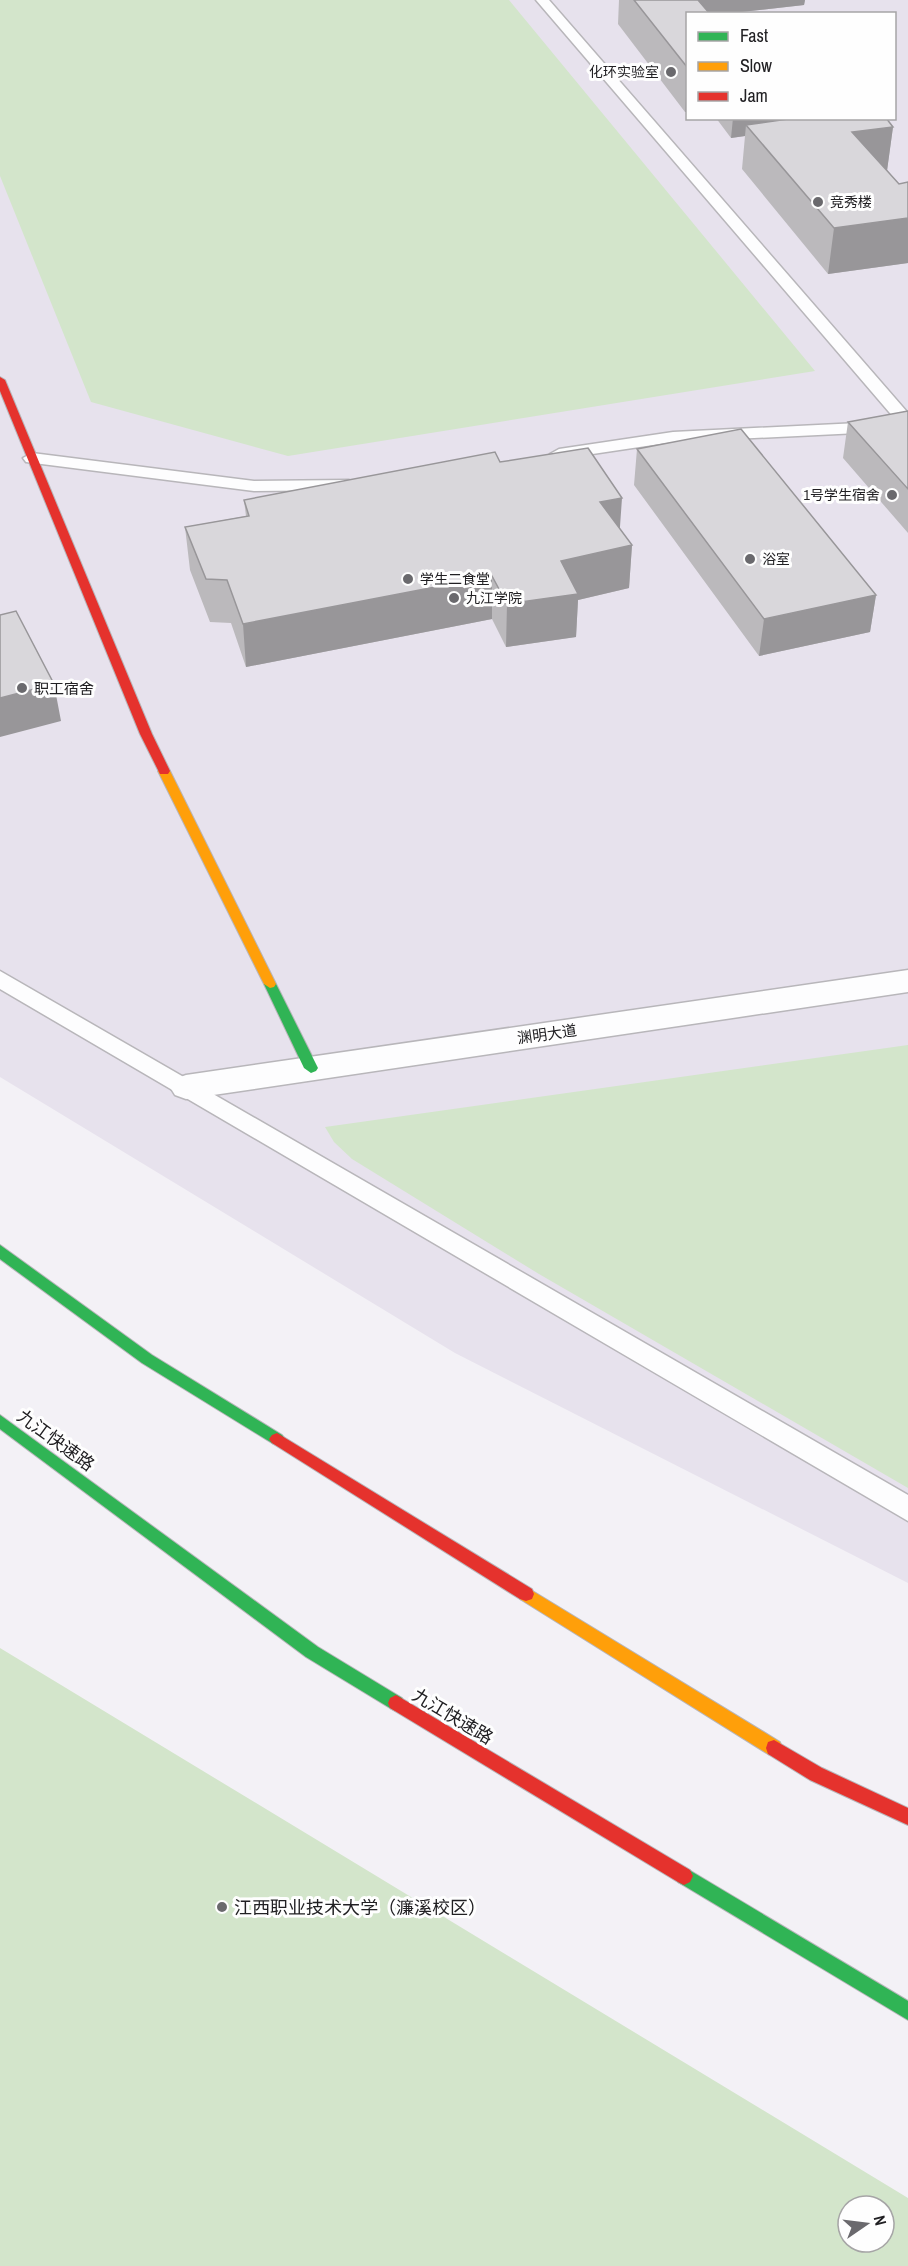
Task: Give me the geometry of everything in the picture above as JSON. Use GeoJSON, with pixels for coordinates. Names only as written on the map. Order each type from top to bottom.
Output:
{"type":"FeatureCollection","features":[{"type":"Feature","properties":{"kind":"main road"},"geometry":{"type":"LineString","coordinates":[[0,380],[146,734],[311,1068]]}},
{"type":"Feature","properties":{"kind":"main road"},"geometry":{"type":"LineString","coordinates":[[0,1251],[147,1359],[816,1774],[908,1817]]}},
{"type":"Feature","properties":{"kind":"main road","name":"九江快速路"},"geometry":{"type":"LineString","coordinates":[[0,1421],[312,1652],[908,2011]]}},
{"type":"Feature","properties":{"kind":"street","name":"渊明大道"},"geometry":{"type":"LineString","coordinates":[[186,1087],[908,981]]}},
{"type":"Feature","properties":{"kind":"lane"},"geometry":{"type":"LineString","coordinates":[[542,0],[907,421],[879,427],[673,437],[543,456]]}},
{"type":"Feature","properties":{"kind":"lane"},"geometry":{"type":"LineString","coordinates":[[32,458],[254,486],[341,486],[365,482]]}},
{"type":"Feature","properties":{"kind":"lane"},"geometry":{"type":"LineString","coordinates":[[0,979],[908,1509]]}},
{"type":"Feature","properties":{"kind":"shaded area","name":"九江学院"},"geometry":{"type":"Polygon","coordinates":[[[0,0],[908,0],[908,1583],[455,1353],[0,1077],[0,0]]]}},
{"type":"Feature","properties":{"kind":"green space"},"geometry":{"type":"Polygon","coordinates":[[[0,0],[509,0],[815,371],[288,456],[91,402],[0,176],[0,0]]]}},
{"type":"Feature","properties":{"kind":"green space"},"geometry":{"type":"Polygon","coordinates":[[[908,1045],[908,1488],[539,1274],[352,1159],[334,1142],[325,1127],[908,1045]]]}},
{"type":"Feature","properties":{"kind":"green space","name":"江西职业技术大学（濂溪校区）"},"geometry":{"type":"Polygon","coordinates":[[[0,1648],[908,2198],[908,2266],[0,2266],[0,1648]]]}},
{"type":"Feature","properties":{"kind":"building"},"geometry":{"type":"Polygon","coordinates":[[[634,0],[698,0],[708,12],[686,12],[686,66],[634,0]]]}},
{"type":"Feature","properties":{"kind":"building"},"geometry":{"type":"Polygon","coordinates":[[[781,120],[888,120],[893,127],[852,132],[899,184],[908,182],[908,218],[834,228],[746,125],[781,120]]]}},
{"type":"Feature","properties":{"kind":"building"},"geometry":{"type":"Polygon","coordinates":[[[908,411],[908,489],[848,422],[908,411]]]}},
{"type":"Feature","properties":{"kind":"building","name":"浴室"},"geometry":{"type":"Polygon","coordinates":[[[741,429],[876,595],[764,619],[637,449],[741,429]]]}},
{"type":"Feature","properties":{"kind":"building","name":"学生二食堂"},"geometry":{"type":"Polygon","coordinates":[[[588,448],[622,498],[600,502],[632,545],[561,561],[578,594],[507,604],[492,576],[243,624],[227,580],[206,579],[185,527],[249,516],[244,500],[495,452],[500,462],[588,448]]]}},
{"type":"Feature","properties":{"kind":"building"},"geometry":{"type":"Polygon","coordinates":[[[16,611],[54,684],[0,698],[0,615],[16,611]]]}},
{"type":"Feature","properties":{"kind":"traffic: fast"},"geometry":{"type":"LineString","coordinates":[[270,984],[311,1068]]}},
{"type":"Feature","properties":{"kind":"traffic: fast"},"geometry":{"type":"LineString","coordinates":[[0,1251],[147,1359],[277,1439]]}},
{"type":"Feature","properties":{"kind":"traffic: fast"},"geometry":{"type":"LineString","coordinates":[[0,1421],[312,1652],[396,1703]]}},
{"type":"Feature","properties":{"kind":"traffic: fast"},"geometry":{"type":"LineString","coordinates":[[684,1876],[908,2011]]}},
{"type":"Feature","properties":{"kind":"traffic: slow"},"geometry":{"type":"LineString","coordinates":[[164,771],[270,984]]}},
{"type":"Feature","properties":{"kind":"traffic: slow"},"geometry":{"type":"LineString","coordinates":[[526,1594],[774,1748]]}},
{"type":"Feature","properties":{"kind":"traffic: jam"},"geometry":{"type":"LineString","coordinates":[[0,380],[146,734],[164,771]]}},
{"type":"Feature","properties":{"kind":"traffic: jam"},"geometry":{"type":"LineString","coordinates":[[277,1439],[526,1594]]}},
{"type":"Feature","properties":{"kind":"traffic: jam"},"geometry":{"type":"LineString","coordinates":[[396,1703],[684,1876]]}},
{"type":"Feature","properties":{"kind":"traffic: jam"},"geometry":{"type":"LineString","coordinates":[[774,1748],[816,1774],[908,1817]]}},
{"type":"Feature","properties":{"kind":"place","name":"化环实验室"},"geometry":{"type":"Point","coordinates":[671,72]}},
{"type":"Feature","properties":{"kind":"place","name":"竞秀楼"},"geometry":{"type":"Point","coordinates":[818,202]}},
{"type":"Feature","properties":{"kind":"place","name":"1号学生宿舍"},"geometry":{"type":"Point","coordinates":[892,495]}},
{"type":"Feature","properties":{"kind":"place","name":"浴室"},"geometry":{"type":"Point","coordinates":[750,559]}},
{"type":"Feature","properties":{"kind":"place","name":"学生二食堂"},"geometry":{"type":"Point","coordinates":[408,579]}},
{"type":"Feature","properties":{"kind":"place","name":"九江学院"},"geometry":{"type":"Point","coordinates":[454,598]}},
{"type":"Feature","properties":{"kind":"place","name":"职工宿舍"},"geometry":{"type":"Point","coordinates":[22,688]}},
{"type":"Feature","properties":{"kind":"place","name":"江西职业技术大学（濂溪校区）"},"geometry":{"type":"Point","coordinates":[222,1907]}}]}
